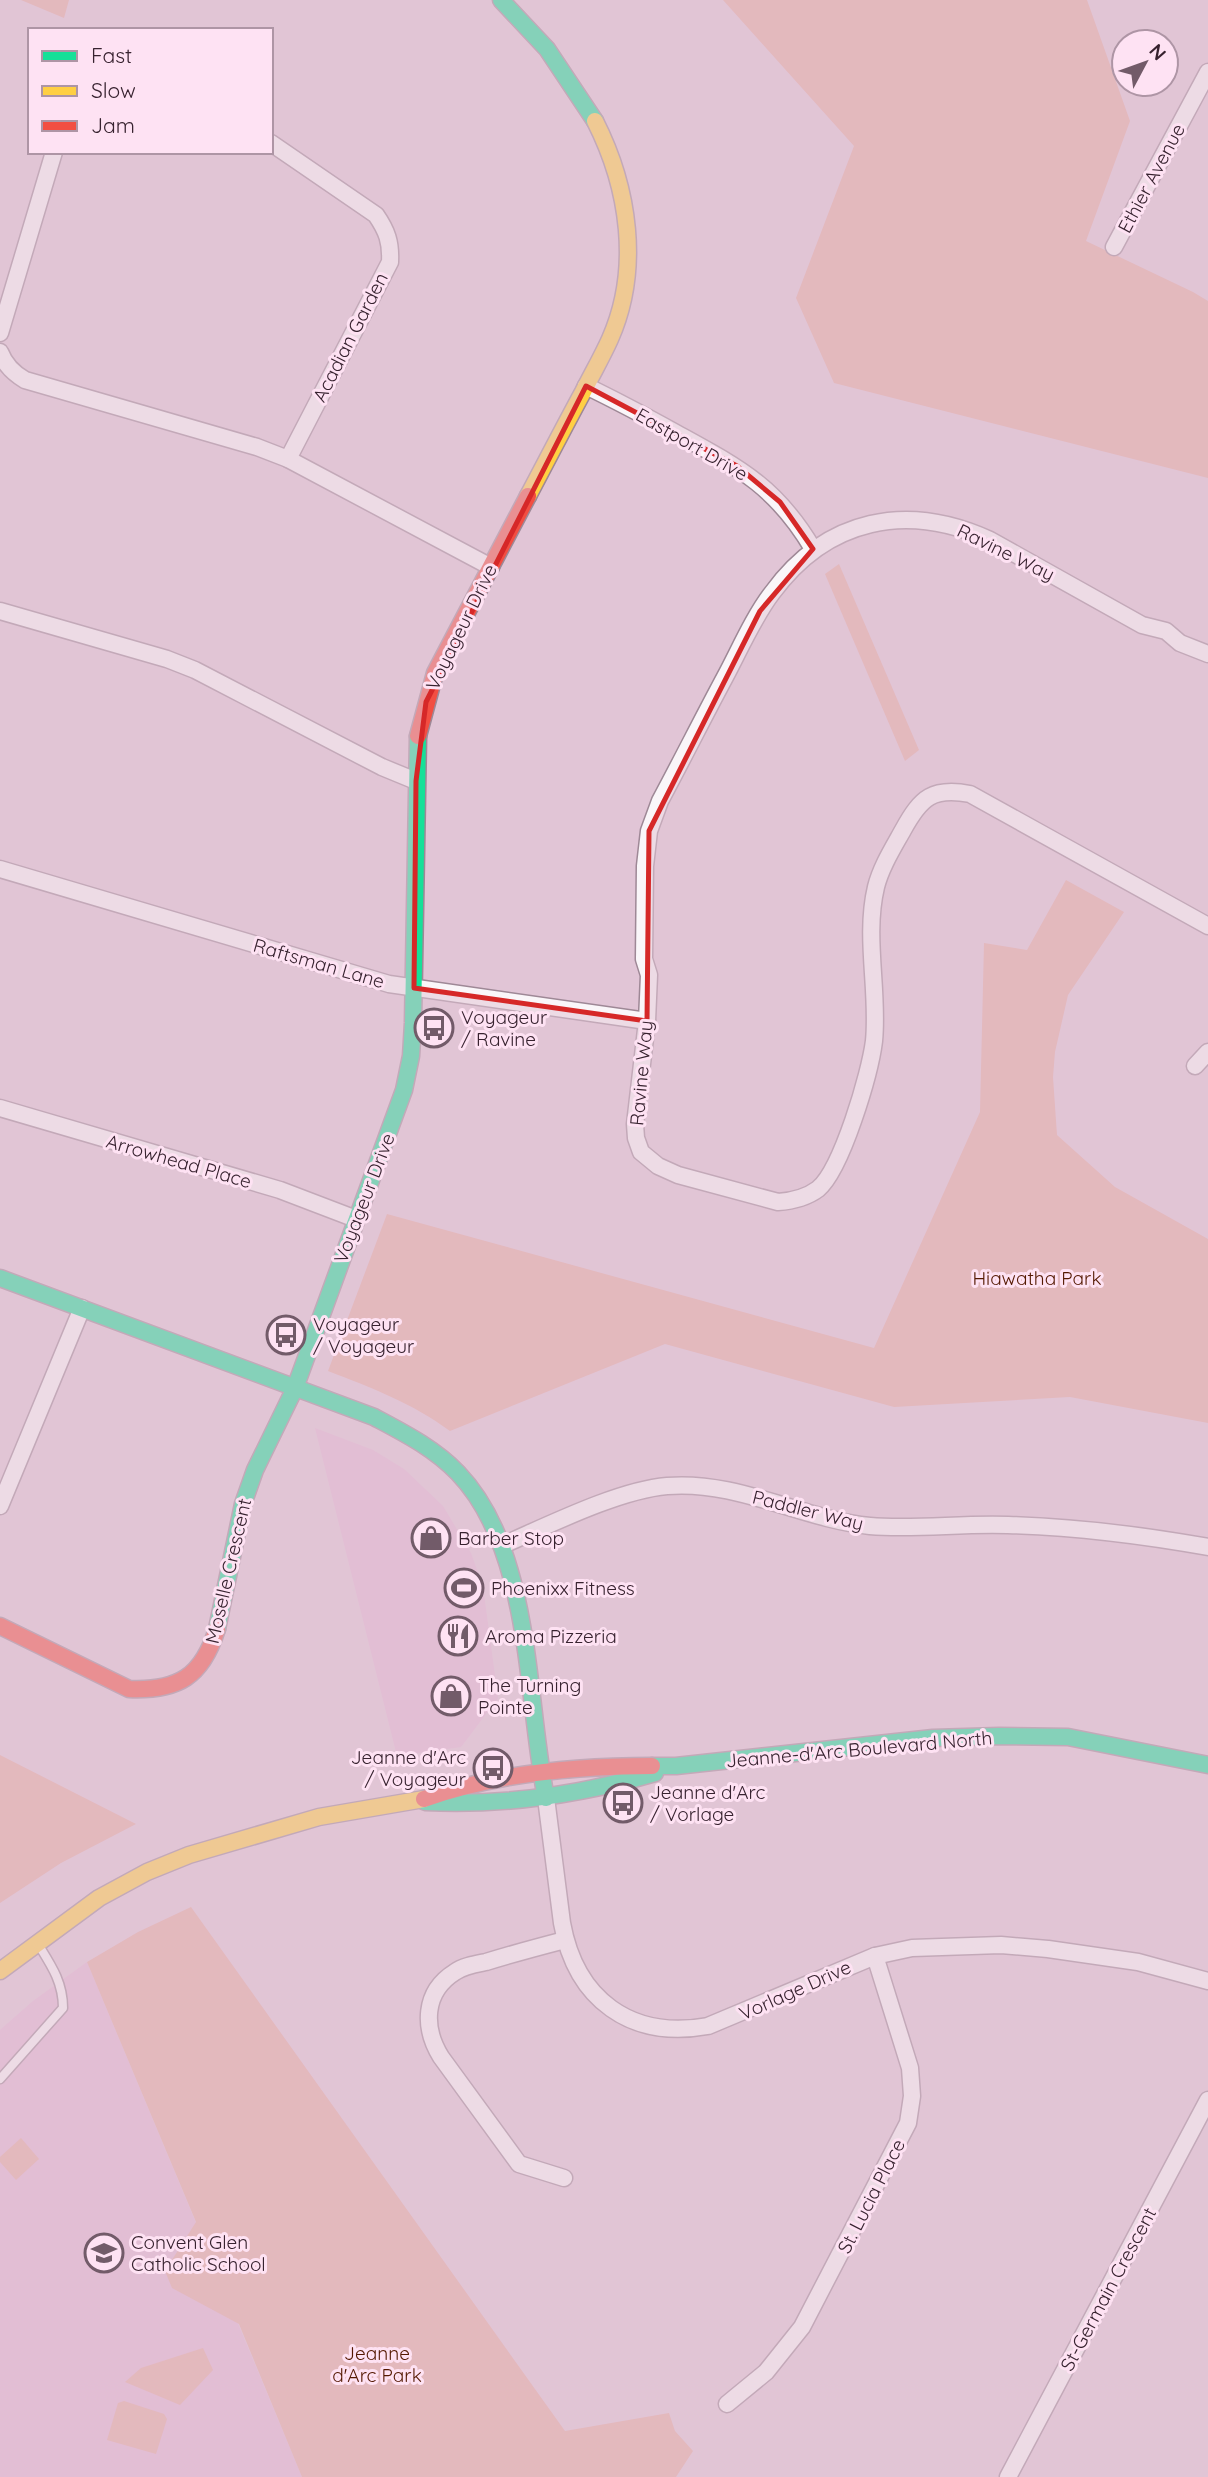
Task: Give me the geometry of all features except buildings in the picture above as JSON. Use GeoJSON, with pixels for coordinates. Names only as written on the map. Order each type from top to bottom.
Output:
{"type":"FeatureCollection","features":[{"type":"Feature","properties":{"kind":"street","name":"Voyageur Drive"},"geometry":{"type":"LineString","coordinates":[[295,1388],[404,1090],[411,1056],[416,781],[418,737],[425,702],[435,673],[611,338],[629,266],[628,221],[621,178],[604,135],[581,96],[526,22],[501,0]]}},
{"type":"Feature","properties":{"kind":"street","name":"Ethier Avenue"},"geometry":{"type":"LineString","coordinates":[[1114,247],[1208,72]]}},
{"type":"Feature","properties":{"kind":"street","name":"Acadian Garden"},"geometry":{"type":"LineString","coordinates":[[273,144],[376,215],[387,232],[391,246],[390,262],[288,459]]}},
{"type":"Feature","properties":{"kind":"street"},"geometry":{"type":"LineString","coordinates":[[0,333],[53,154]]}},
{"type":"Feature","properties":{"kind":"street"},"geometry":{"type":"LineString","coordinates":[[0,352],[3,361],[14,374],[25,380],[257,447],[288,459],[491,567]]}},
{"type":"Feature","properties":{"kind":"street","name":"Eastport Drive"},"geometry":{"type":"LineString","coordinates":[[586,386],[737,466],[780,502],[813,549]]}},
{"type":"Feature","properties":{"kind":"street","name":"Ravine Way"},"geometry":{"type":"LineString","coordinates":[[1208,654],[1180,643],[1166,631],[1142,625],[990,540],[943,523],[921,520],[881,522],[844,532],[813,549],[782,580],[760,611],[660,801],[649,831],[645,866],[644,959],[649,975],[647,1021],[635,1124],[641,1152],[658,1166],[678,1175],[778,1202],[792,1201],[818,1188],[829,1176],[852,1123],[873,1043],[872,920],[876,888],[881,872],[906,824],[919,804],[932,794],[950,790],[970,794],[1208,926]]}},
{"type":"Feature","properties":{"kind":"street"},"geometry":{"type":"LineString","coordinates":[[0,611],[167,659],[195,670],[382,767],[416,781]]}},
{"type":"Feature","properties":{"kind":"street","name":"Raftsman Lane"},"geometry":{"type":"LineString","coordinates":[[0,869],[389,984],[647,1021]]}},
{"type":"Feature","properties":{"kind":"street"},"geometry":{"type":"LineString","coordinates":[[1195,1066],[1208,1052]]}},
{"type":"Feature","properties":{"kind":"street","name":"Arrowhead Place"},"geometry":{"type":"LineString","coordinates":[[0,1108],[280,1190],[356,1219]]}},
{"type":"Feature","properties":{"kind":"street"},"geometry":{"type":"LineString","coordinates":[[0,1278],[396,1426],[425,1445],[465,1481],[488,1514],[511,1570],[521,1619],[546,1798]]}},
{"type":"Feature","properties":{"kind":"street"},"geometry":{"type":"LineString","coordinates":[[0,1506],[82,1308]]}},
{"type":"Feature","properties":{"kind":"street","name":"Moselle Crescent"},"geometry":{"type":"LineString","coordinates":[[0,1626],[129,1689],[165,1689],[187,1678],[204,1662],[213,1645],[243,1504],[255,1470],[295,1388]]}},
{"type":"Feature","properties":{"kind":"street","name":"Paddler Way"},"geometry":{"type":"LineString","coordinates":[[503,1545],[620,1497],[685,1485],[732,1490],[871,1526],[1006,1524],[1055,1527],[1108,1531],[1208,1547]]}},
{"type":"Feature","properties":{"kind":"street","name":"Jeanne-d'Arc Boulevard North"},"geometry":{"type":"LineString","coordinates":[[0,1971],[99,1898],[147,1872],[189,1855],[319,1817],[420,1801],[461,1786],[541,1773],[610,1766],[676,1766],[933,1738],[999,1736],[1068,1737],[1208,1765]]}},
{"type":"Feature","properties":{"kind":"street","name":"Jeanne-d'Arc Boulevard North"},"geometry":{"type":"LineString","coordinates":[[420,1801],[466,1805],[518,1803],[615,1785],[676,1766]]}},
{"type":"Feature","properties":{"kind":"street","name":"Vorlage Drive"},"geometry":{"type":"LineString","coordinates":[[546,1798],[565,1940],[575,1967],[587,1986],[602,2001],[621,2015],[642,2025],[674,2030],[708,2026],[874,1956],[924,1947],[1002,1945],[1048,1949],[1138,1962],[1208,1981]]}},
{"type":"Feature","properties":{"kind":"street"},"geometry":{"type":"LineString","coordinates":[[564,2178],[519,2164],[441,2057],[428,2029],[429,2008],[439,1986],[456,1971],[565,1940]]}},
{"type":"Feature","properties":{"kind":"street","name":"St. Lucia Place"},"geometry":{"type":"LineString","coordinates":[[727,2404],[766,2372],[802,2327],[908,2123],[912,2096],[911,2068],[874,1956]]}},
{"type":"Feature","properties":{"kind":"street","name":"St-Germain Crescent"},"geometry":{"type":"LineString","coordinates":[[1008,2477],[1208,2100]]}},
{"type":"Feature","properties":{"kind":"lane"},"geometry":{"type":"LineString","coordinates":[[0,2079],[63,2008],[63,1996],[57,1975],[37,1942]]}},
{"type":"Feature","properties":{"kind":"highlighted area"},"geometry":{"type":"Polygon","coordinates":[[[586,386],[737,466],[780,502],[813,549],[760,611],[649,831],[647,1021],[414,988],[416,781],[426,702],[586,386]]]}},
{"type":"Feature","properties":{"kind":"shaded area"},"geometry":{"type":"Polygon","coordinates":[[[315,1428],[373,1450],[404,1469],[443,1506],[471,1553],[483,1587],[498,1698],[461,1747],[397,1756],[315,1428]]]}},
{"type":"Feature","properties":{"kind":"shaded area","name":"Convent Glen Catholic School"},"geometry":{"type":"Polygon","coordinates":[[[87,1962],[302,2477],[0,2477],[0,2030],[33,2001],[87,1962]]]}},
{"type":"Feature","properties":{"kind":"green space"},"geometry":{"type":"Polygon","coordinates":[[[21,0],[69,0],[64,18],[21,0]]]}},
{"type":"Feature","properties":{"kind":"green space"},"geometry":{"type":"Polygon","coordinates":[[[723,0],[1087,0],[1110,65],[1110,98],[1122,98],[1130,121],[1086,241],[1208,301],[1208,478],[834,383],[796,298],[854,146],[723,0]]]}},
{"type":"Feature","properties":{"kind":"green space"},"geometry":{"type":"Polygon","coordinates":[[[839,564],[919,750],[905,761],[825,574],[839,564]]]}},
{"type":"Feature","properties":{"kind":"green space","name":"Hiawatha Park"},"geometry":{"type":"Polygon","coordinates":[[[1066,880],[1124,912],[1068,995],[1055,1052],[1053,1077],[1057,1135],[1115,1187],[1208,1239],[1208,1423],[1070,1397],[894,1407],[665,1344],[450,1431],[406,1404],[328,1371],[387,1214],[874,1348],[980,1112],[984,943],[1027,950],[1066,880]]]}},
{"type":"Feature","properties":{"kind":"green space"},"geometry":{"type":"Polygon","coordinates":[[[0,1755],[136,1824],[61,1863],[0,1903],[0,1755]]]}},
{"type":"Feature","properties":{"kind":"green space","name":"Jeanne d'Arc Park"},"geometry":{"type":"Polygon","coordinates":[[[191,1907],[565,2431],[669,2413],[675,2431],[693,2451],[676,2477],[302,2477],[239,2324],[172,2288],[165,2271],[196,2222],[87,1962],[138,1932],[191,1907]]]}},
{"type":"Feature","properties":{"kind":"green space"},"geometry":{"type":"Polygon","coordinates":[[[21,2138],[39,2159],[16,2180],[0,2162],[0,2157],[21,2138]]]}},
{"type":"Feature","properties":{"kind":"green space"},"geometry":{"type":"Polygon","coordinates":[[[203,2348],[213,2370],[180,2405],[125,2382],[141,2368],[203,2348]]]}},
{"type":"Feature","properties":{"kind":"green space"},"geometry":{"type":"Polygon","coordinates":[[[124,2401],[164,2414],[167,2419],[156,2454],[107,2440],[118,2403],[124,2401]]]}},
{"type":"Feature","properties":{"kind":"traffic: fast"},"geometry":{"type":"LineString","coordinates":[[501,0],[547,49],[595,121]]}},
{"type":"Feature","properties":{"kind":"traffic: fast"},"geometry":{"type":"LineString","coordinates":[[217,1629],[243,1504],[255,1470],[295,1388],[404,1090],[411,1056],[413,1023],[418,736]]}},
{"type":"Feature","properties":{"kind":"traffic: fast"},"geometry":{"type":"LineString","coordinates":[[0,1278],[374,1417],[418,1442],[449,1464],[482,1505],[500,1542],[513,1583],[529,1672],[546,1798]]}},
{"type":"Feature","properties":{"kind":"traffic: fast"},"geometry":{"type":"LineString","coordinates":[[652,1766],[676,1766],[933,1738],[999,1736],[1068,1737],[1208,1765]]}},
{"type":"Feature","properties":{"kind":"traffic: fast"},"geometry":{"type":"LineString","coordinates":[[425,1802],[484,1802],[541,1797],[655,1773]]}},
{"type":"Feature","properties":{"kind":"traffic: slow"},"geometry":{"type":"LineString","coordinates":[[528,496],[607,346],[620,312],[626,285],[628,257],[623,201],[607,147],[595,121]]}},
{"type":"Feature","properties":{"kind":"traffic: slow"},"geometry":{"type":"LineString","coordinates":[[0,1971],[99,1898],[147,1872],[189,1855],[319,1817],[424,1799]]}},
{"type":"Feature","properties":{"kind":"traffic: jam"},"geometry":{"type":"LineString","coordinates":[[418,736],[435,673],[528,496]]}},
{"type":"Feature","properties":{"kind":"traffic: jam"},"geometry":{"type":"LineString","coordinates":[[0,1626],[129,1689],[161,1687],[186,1678],[204,1659],[217,1629]]}},
{"type":"Feature","properties":{"kind":"traffic: jam"},"geometry":{"type":"LineString","coordinates":[[424,1799],[508,1777],[565,1770],[652,1766]]}},
{"type":"Feature","properties":{"kind":"place","name":"Voyageur / Ravine"},"geometry":{"type":"Point","coordinates":[434,1028]}},
{"type":"Feature","properties":{"kind":"place","name":"Voyageur / Voyageur"},"geometry":{"type":"Point","coordinates":[286,1335]}},
{"type":"Feature","properties":{"kind":"place","name":"Barber Stop"},"geometry":{"type":"Point","coordinates":[431,1538]}},
{"type":"Feature","properties":{"kind":"place","name":"Phoenixx Fitness"},"geometry":{"type":"Point","coordinates":[464,1588]}},
{"type":"Feature","properties":{"kind":"place","name":"Aroma Pizzeria"},"geometry":{"type":"Point","coordinates":[458,1636]}},
{"type":"Feature","properties":{"kind":"place","name":"The Turning Pointe"},"geometry":{"type":"Point","coordinates":[451,1696]}},
{"type":"Feature","properties":{"kind":"place","name":"Jeanne d'Arc / Voyageur"},"geometry":{"type":"Point","coordinates":[493,1768]}},
{"type":"Feature","properties":{"kind":"place","name":"Jeanne d'Arc / Vorlage"},"geometry":{"type":"Point","coordinates":[623,1803]}},
{"type":"Feature","properties":{"kind":"place","name":"Convent Glen Catholic School"},"geometry":{"type":"Point","coordinates":[104,2253]}}]}
